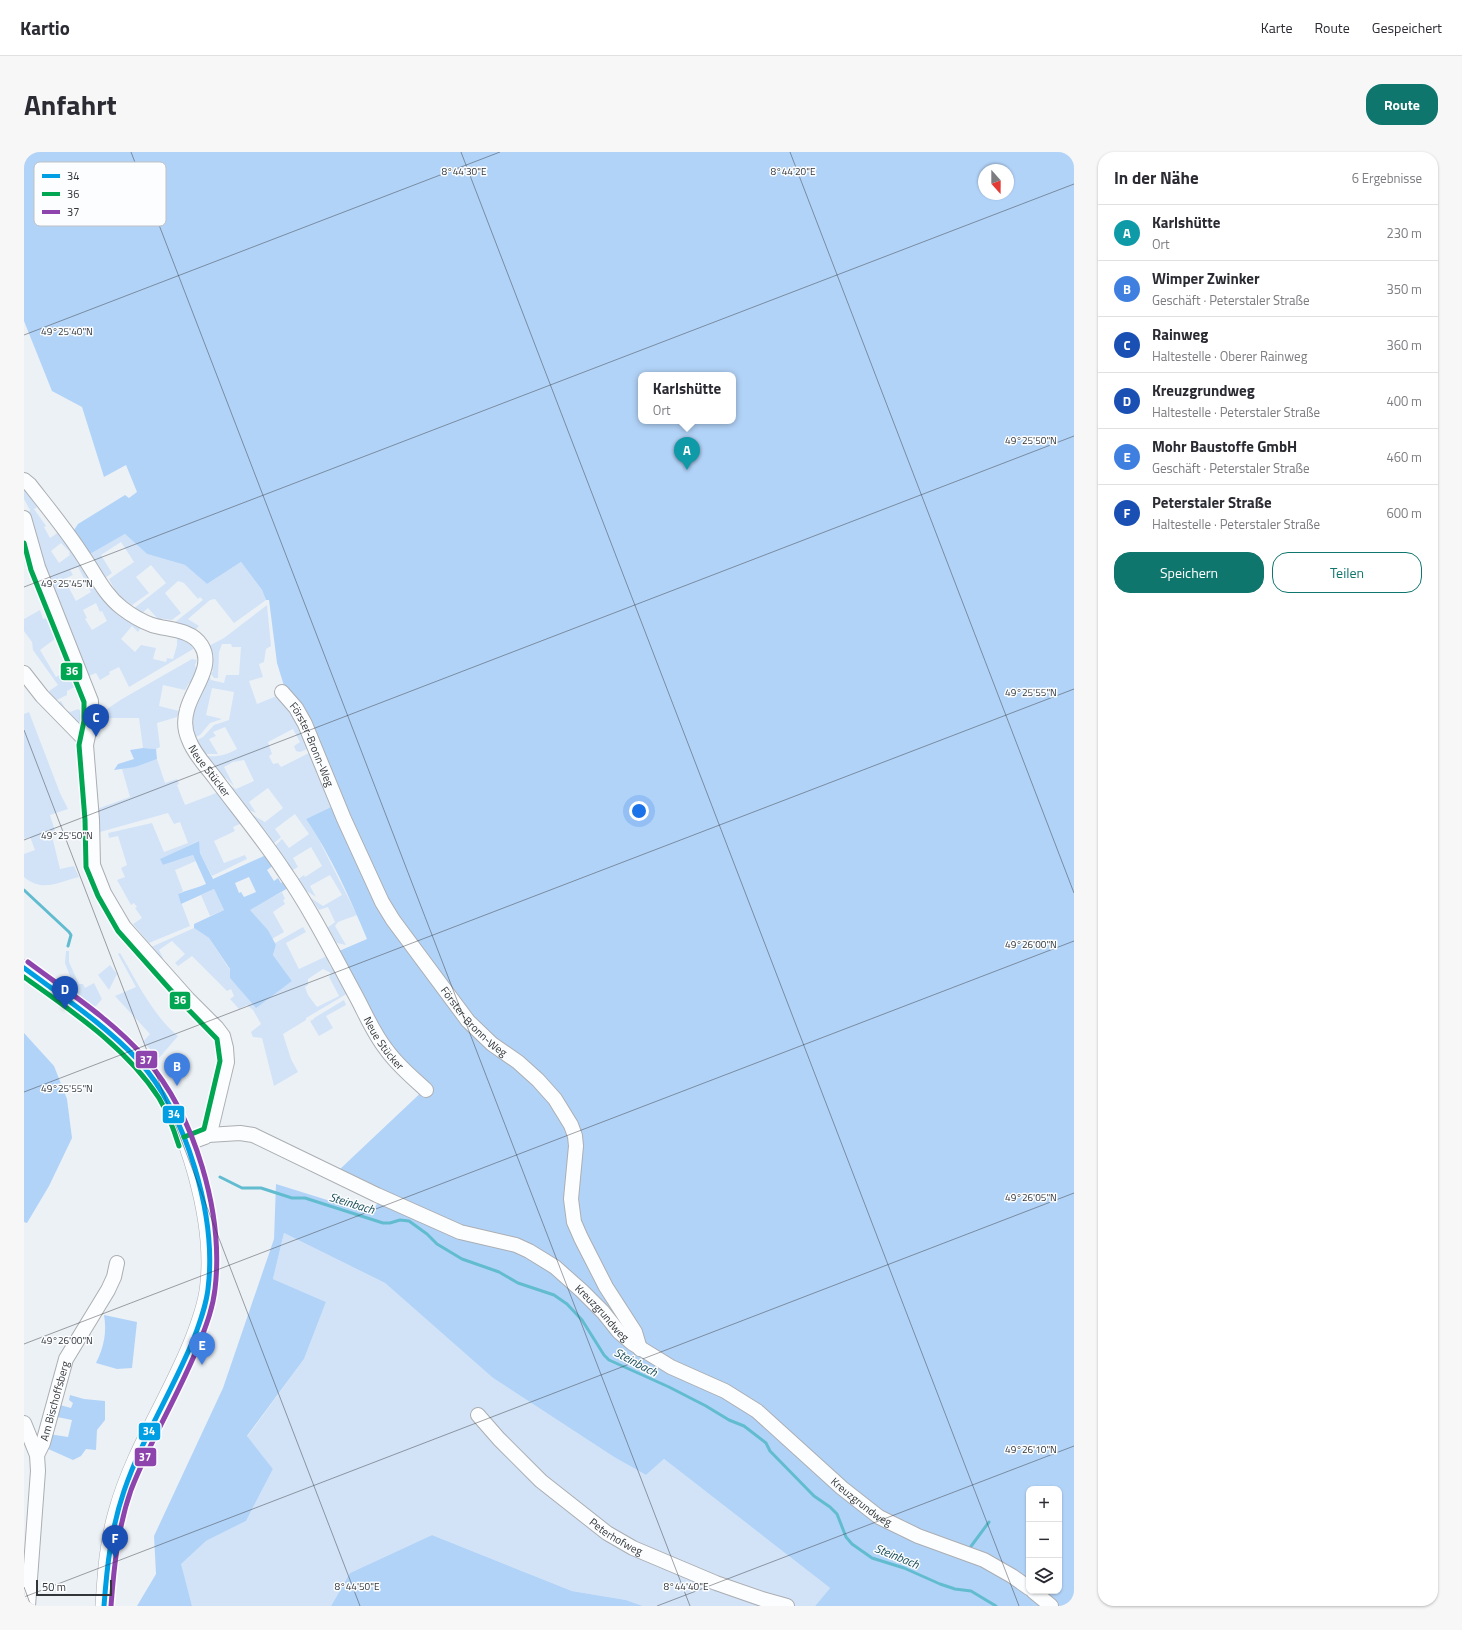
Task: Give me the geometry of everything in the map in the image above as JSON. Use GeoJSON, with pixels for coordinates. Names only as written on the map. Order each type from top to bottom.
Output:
{"type":"FeatureCollection","features":[{"type":"Feature","properties":{"kind":"main road"},"geometry":{"type":"LineString","coordinates":[[24,968],[109,1033],[145,1068],[166,1096],[186,1144],[198,1180],[207,1225],[210,1265],[208,1292],[202,1316],[186,1357],[136,1458],[122,1496],[109,1547],[104,1606]]}},
{"type":"Feature","properties":{"kind":"street","name":"Neue Stücker"},"geometry":{"type":"LineString","coordinates":[[24,480],[30,485],[61,525],[112,600],[140,620],[154,626],[188,634],[201,644],[205,658],[204,669],[190,701],[185,719],[190,742],[230,799],[288,876],[322,933],[384,1048],[404,1070],[426,1090]]}},
{"type":"Feature","properties":{"kind":"street"},"geometry":{"type":"LineString","coordinates":[[24,518],[38,567],[90,697],[91,714],[86,741],[92,820],[93,865],[104,893],[124,927],[188,999],[217,1028],[225,1042],[227,1066],[208,1136]]}},
{"type":"Feature","properties":{"kind":"street"},"geometry":{"type":"LineString","coordinates":[[24,673],[42,696],[86,741]]}},
{"type":"Feature","properties":{"kind":"street","name":"Förster-Bronn-Weg"},"geometry":{"type":"LineString","coordinates":[[282,692],[296,708],[303,720],[382,902],[393,920],[468,1020],[492,1044],[518,1062],[538,1080],[555,1099],[571,1125],[575,1136],[576,1146],[571,1199],[574,1222],[606,1287],[635,1332],[640,1349]]}},
{"type":"Feature","properties":{"kind":"street","name":"Kreuzgrundweg"},"geometry":{"type":"LineString","coordinates":[[186,1144],[208,1136],[240,1133],[253,1135],[377,1195],[460,1232],[516,1245],[529,1251],[567,1278],[603,1312],[622,1335],[640,1349],[671,1367],[725,1391],[757,1411],[842,1488],[879,1517],[918,1536],[984,1560],[1001,1569],[1026,1586]]}},
{"type":"Feature","properties":{"kind":"street","name":"Am Bischoffsberg"},"geometry":{"type":"LineString","coordinates":[[37,1455],[43,1443],[66,1359],[108,1290],[114,1277],[117,1264]]}},
{"type":"Feature","properties":{"kind":"street","name":"Peterhofweg"},"geometry":{"type":"LineString","coordinates":[[478,1415],[499,1439],[541,1481],[607,1533],[633,1548],[716,1583],[753,1597],[787,1606]]}},
{"type":"Feature","properties":{"kind":"street"},"geometry":{"type":"LineString","coordinates":[[24,1423],[37,1455],[37,1487],[28,1606]]}},
{"type":"Feature","properties":{"kind":"street"},"geometry":{"type":"LineString","coordinates":[[1036,1594],[1051,1606]]}},
{"type":"Feature","properties":{"kind":"shaded area"},"geometry":{"type":"Polygon","coordinates":[[[24,152],[1074,152],[1074,1606],[815,1606],[830,1588],[664,1459],[646,1475],[614,1457],[493,1378],[385,1283],[284,1233],[273,1279],[326,1302],[304,1359],[247,1436],[273,1469],[246,1521],[206,1541],[181,1564],[192,1606],[137,1606],[156,1574],[154,1536],[223,1388],[274,1239],[276,1184],[372,1214],[382,1193],[339,1170],[428,1086],[387,1045],[339,951],[367,939],[340,878],[306,819],[333,806],[285,689],[277,663],[269,600],[266,600],[262,590],[241,562],[207,584],[185,565],[147,554],[125,534],[90,554],[74,530],[78,524],[125,495],[129,498],[137,492],[126,465],[104,477],[82,407],[52,391],[24,321],[24,152]]]}},
{"type":"Feature","properties":{"kind":"shaded area"},"geometry":{"type":"Polygon","coordinates":[[[24,487],[37,507],[34,509],[46,526],[44,527],[50,538],[59,532],[106,603],[123,618],[141,627],[138,632],[132,626],[121,639],[135,652],[141,645],[156,648],[153,659],[166,662],[167,658],[173,659],[177,645],[177,637],[191,642],[195,648],[129,687],[119,667],[109,672],[110,674],[100,680],[96,673],[89,676],[53,589],[55,587],[52,581],[49,580],[28,514],[30,510],[24,499],[24,487]],[[61,543],[51,551],[59,563],[70,555],[70,552],[61,543]],[[78,567],[70,570],[73,575],[64,579],[76,601],[91,592],[78,567]],[[96,603],[83,610],[87,618],[85,619],[92,630],[107,621],[102,611],[100,612],[96,603]]]}},
{"type":"Feature","properties":{"kind":"shaded area"},"geometry":{"type":"Polygon","coordinates":[[[125,534],[147,554],[185,565],[207,584],[241,562],[262,590],[266,600],[234,623],[215,599],[210,600],[188,619],[199,626],[196,629],[174,623],[203,600],[200,597],[198,599],[184,583],[178,581],[165,593],[181,613],[172,620],[157,618],[148,608],[140,615],[133,609],[166,583],[151,565],[136,577],[149,593],[132,605],[118,594],[109,579],[134,562],[121,542],[101,555],[112,573],[105,578],[90,554],[125,534]]]}},
{"type":"Feature","properties":{"kind":"shaded area"},"geometry":{"type":"Polygon","coordinates":[[[267,605],[271,646],[266,649],[264,662],[259,664],[263,677],[249,681],[257,704],[279,695],[295,710],[310,748],[300,752],[296,751],[294,746],[300,742],[293,729],[268,742],[272,754],[269,756],[273,764],[278,763],[281,767],[313,751],[333,806],[306,819],[316,834],[357,915],[338,922],[335,926],[346,945],[337,943],[327,928],[335,922],[328,907],[319,910],[311,898],[323,906],[342,895],[330,875],[310,886],[316,897],[305,890],[297,880],[304,875],[305,877],[322,866],[311,847],[293,858],[298,867],[291,871],[275,846],[282,839],[289,848],[309,834],[295,814],[275,829],[281,837],[271,846],[246,811],[265,822],[283,808],[268,788],[249,802],[256,813],[244,808],[225,782],[236,789],[254,781],[244,760],[233,762],[224,767],[234,786],[226,778],[222,779],[206,756],[222,755],[237,749],[225,727],[213,732],[216,736],[209,739],[218,754],[204,754],[197,740],[203,737],[214,725],[229,720],[234,692],[212,688],[206,715],[222,719],[210,723],[200,735],[196,737],[193,729],[192,721],[195,705],[209,674],[211,680],[224,683],[226,675],[239,675],[241,647],[232,647],[231,644],[222,644],[219,652],[218,678],[214,678],[211,674],[213,671],[209,646],[224,638],[267,605]]]}},
{"type":"Feature","properties":{"kind":"shaded area"},"geometry":{"type":"Polygon","coordinates":[[[40,610],[43,619],[52,616],[60,635],[40,650],[56,677],[73,668],[80,684],[67,691],[67,695],[53,702],[46,693],[58,685],[33,650],[32,642],[24,631],[24,619],[40,610]]]}},
{"type":"Feature","properties":{"kind":"shaded area"},"geometry":{"type":"Polygon","coordinates":[[[192,659],[197,660],[195,665],[197,671],[192,684],[189,683],[185,690],[163,685],[159,706],[179,711],[177,717],[157,723],[160,747],[156,749],[143,748],[139,718],[103,718],[98,720],[98,715],[122,699],[192,659]]]}},
{"type":"Feature","properties":{"kind":"shaded area"},"geometry":{"type":"Polygon","coordinates":[[[61,701],[66,710],[70,712],[78,709],[87,715],[85,719],[81,722],[75,723],[55,704],[61,701]]]}},
{"type":"Feature","properties":{"kind":"shaded area"},"geometry":{"type":"Polygon","coordinates":[[[29,712],[60,793],[68,809],[50,815],[55,831],[51,832],[60,869],[74,866],[79,877],[51,885],[31,882],[24,877],[24,854],[35,850],[30,837],[25,839],[24,837],[24,714],[29,712]]]}},
{"type":"Feature","properties":{"kind":"shaded area"},"geometry":{"type":"Polygon","coordinates":[[[143,748],[156,749],[157,759],[135,767],[114,770],[118,764],[134,759],[130,750],[143,748]]]}},
{"type":"Feature","properties":{"kind":"shaded area"},"geometry":{"type":"Polygon","coordinates":[[[157,759],[165,783],[177,779],[179,784],[177,785],[185,805],[219,792],[242,823],[233,827],[235,831],[214,841],[224,863],[245,855],[247,859],[212,876],[200,853],[198,841],[161,859],[163,865],[193,855],[196,861],[175,870],[183,891],[178,894],[190,926],[149,943],[133,924],[142,918],[135,908],[137,907],[134,903],[131,905],[117,880],[125,877],[121,868],[127,865],[118,836],[109,838],[108,833],[152,823],[164,852],[188,843],[180,822],[174,824],[168,813],[100,832],[96,830],[97,809],[130,797],[122,769],[157,759]]]}},
{"type":"Feature","properties":{"kind":"shaded area"},"geometry":{"type":"Polygon","coordinates":[[[199,841],[200,853],[213,879],[266,855],[274,865],[267,870],[274,881],[278,878],[281,883],[285,881],[288,888],[250,910],[268,930],[276,945],[273,955],[292,981],[256,1008],[230,978],[230,969],[209,938],[194,928],[194,924],[224,910],[214,889],[181,904],[178,894],[206,884],[193,855],[163,865],[160,859],[199,841]],[[249,877],[235,883],[239,893],[241,892],[244,897],[256,892],[249,877]]]}},
{"type":"Feature","properties":{"kind":"shaded area"},"geometry":{"type":"Polygon","coordinates":[[[214,889],[224,910],[210,916],[201,895],[214,889]]]}},
{"type":"Feature","properties":{"kind":"shaded area"},"geometry":{"type":"Polygon","coordinates":[[[282,892],[285,899],[283,900],[285,904],[273,912],[284,932],[272,939],[268,930],[249,910],[282,892]]]}},
{"type":"Feature","properties":{"kind":"shaded area"},"geometry":{"type":"Polygon","coordinates":[[[303,927],[306,932],[286,943],[299,969],[329,955],[329,964],[334,971],[339,972],[350,992],[306,1018],[306,1020],[283,1034],[291,1059],[298,1072],[274,1086],[262,1038],[253,1037],[251,1032],[261,1024],[253,1010],[247,1005],[239,1009],[230,999],[234,996],[231,989],[227,991],[192,956],[178,966],[175,963],[185,954],[172,941],[159,950],[163,958],[160,960],[149,948],[194,928],[209,938],[230,970],[279,990],[292,981],[273,955],[276,945],[275,943],[303,927]],[[323,969],[308,979],[308,985],[305,987],[308,995],[317,1007],[339,996],[329,977],[331,973],[323,969]]]}},
{"type":"Feature","properties":{"kind":"shaded area"},"geometry":{"type":"Polygon","coordinates":[[[66,951],[69,951],[69,962],[79,984],[83,984],[85,988],[94,983],[102,999],[96,1006],[91,1008],[79,999],[65,963],[66,951]]]}},
{"type":"Feature","properties":{"kind":"shaded area"},"geometry":{"type":"Polygon","coordinates":[[[120,953],[153,1008],[169,1028],[178,1036],[159,1058],[143,1042],[150,1034],[115,996],[136,987],[118,954],[120,953]]]}},
{"type":"Feature","properties":{"kind":"shaded area"},"geometry":{"type":"Polygon","coordinates":[[[110,965],[117,974],[109,990],[98,975],[110,965]]]}},
{"type":"Feature","properties":{"kind":"shaded area"},"geometry":{"type":"Polygon","coordinates":[[[344,1000],[346,1005],[326,1016],[333,1028],[319,1036],[310,1021],[344,1000]]]}},
{"type":"Feature","properties":{"kind":"shaded area"},"geometry":{"type":"Polygon","coordinates":[[[24,1033],[54,1066],[67,1099],[72,1138],[49,1186],[27,1223],[24,1222],[24,1033]]]}},
{"type":"Feature","properties":{"kind":"shaded area"},"geometry":{"type":"Polygon","coordinates":[[[284,1233],[385,1283],[493,1378],[614,1457],[646,1475],[664,1459],[830,1588],[815,1606],[643,1606],[626,1600],[572,1591],[432,1535],[350,1573],[331,1606],[192,1606],[180,1564],[206,1541],[246,1521],[273,1469],[247,1437],[304,1359],[326,1302],[273,1279],[284,1233]]]}},
{"type":"Feature","properties":{"kind":"shaded area"},"geometry":{"type":"Polygon","coordinates":[[[104,1315],[137,1322],[132,1368],[117,1369],[96,1363],[104,1339],[104,1315]]]}},
{"type":"Feature","properties":{"kind":"shaded area"},"geometry":{"type":"Polygon","coordinates":[[[70,1395],[84,1399],[105,1401],[105,1420],[97,1430],[96,1450],[86,1449],[81,1456],[73,1460],[46,1448],[49,1434],[68,1437],[72,1420],[57,1417],[60,1405],[71,1408],[73,1403],[69,1400],[70,1395]]]}},
{"type":"Feature","properties":{"kind":"shaded area"},"geometry":{"type":"Polygon","coordinates":[[[432,1535],[572,1591],[626,1600],[643,1606],[331,1606],[350,1573],[432,1535]]]}},
{"type":"Feature","properties":{"kind":"waterway","name":"Steinbach"},"geometry":{"type":"LineString","coordinates":[[24,890],[69,932],[71,935],[68,946]]}},
{"type":"Feature","properties":{"kind":"waterway","name":"Steinbach"},"geometry":{"type":"LineString","coordinates":[[220,1177],[242,1188],[261,1188],[292,1198],[305,1198],[383,1223],[390,1223],[400,1220],[409,1221],[427,1234],[437,1244],[462,1259],[499,1272],[518,1283],[554,1295],[567,1304],[582,1320],[604,1355],[609,1360],[669,1387],[729,1420],[744,1426],[766,1443],[770,1451],[814,1496],[837,1514],[846,1537],[852,1544],[872,1558],[904,1568],[940,1584],[955,1589],[971,1591],[996,1606]]}},
{"type":"Feature","properties":{"kind":"waterway"},"geometry":{"type":"LineString","coordinates":[[969,1549],[989,1522]]}},
{"type":"Feature","properties":{"kind":"transit line","name":"36"},"geometry":{"type":"LineString","coordinates":[[24,543],[31,570],[84,702],[84,721],[79,745],[85,820],[86,867],[98,896],[118,931],[183,1004],[217,1039],[220,1061],[204,1129],[184,1137]]}},
{"type":"Feature","properties":{"kind":"transit line","name":"37"},"geometry":{"type":"LineString","coordinates":[[28,962],[89,1007],[118,1031],[145,1058],[163,1081],[191,1136],[202,1167],[210,1198],[215,1229],[217,1260],[215,1289],[208,1321],[193,1358],[131,1490],[117,1547],[111,1606]]}},
{"type":"Feature","properties":{"kind":"transit line","name":"34"},"geometry":{"type":"LineString","coordinates":[[24,968],[83,1011],[125,1047],[138,1060],[155,1082],[171,1108],[184,1137],[195,1168],[203,1199],[208,1230],[210,1261],[208,1289],[201,1320],[186,1357],[131,1471],[124,1491],[110,1548],[104,1606]]}},
{"type":"Feature","properties":{"kind":"transit line","name":"36"},"geometry":{"type":"LineString","coordinates":[[24,977],[80,1017],[131,1062],[159,1098],[179,1146]]}},
{"type":"Feature","properties":{"kind":"place","name":"Karlshütte"},"geometry":{"type":"Point","coordinates":[687,470]}},
{"type":"Feature","properties":{"kind":"place","name":"Rainweg"},"geometry":{"type":"Point","coordinates":[96,737]}},
{"type":"Feature","properties":{"kind":"place","name":"Kreuzgrundweg"},"geometry":{"type":"Point","coordinates":[65,1009]}},
{"type":"Feature","properties":{"kind":"place","name":"Wimper Zwinker"},"geometry":{"type":"Point","coordinates":[177,1086]}},
{"type":"Feature","properties":{"kind":"place","name":"Mohr Baustoffe GmbH"},"geometry":{"type":"Point","coordinates":[202,1365]}},
{"type":"Feature","properties":{"kind":"place","name":"Peterstaler Straße"},"geometry":{"type":"Point","coordinates":[115,1558]}}]}
